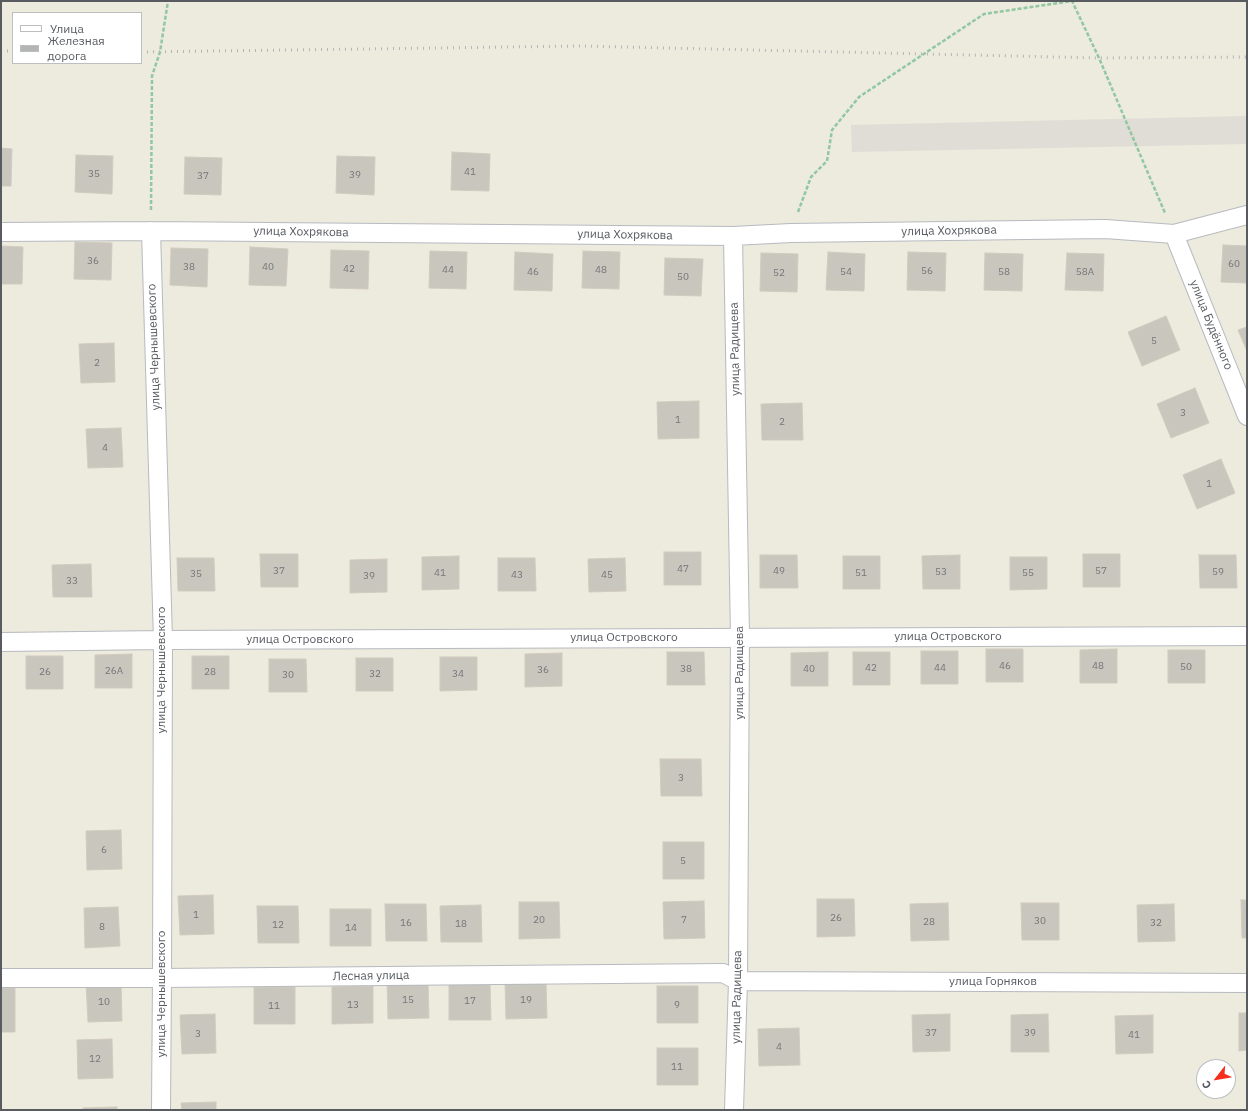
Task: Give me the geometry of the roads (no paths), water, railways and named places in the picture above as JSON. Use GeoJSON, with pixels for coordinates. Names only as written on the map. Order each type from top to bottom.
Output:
{"type":"FeatureCollection","features":[{"type":"Feature","properties":{"kind":"street","name":"улица Хохрякова"},"geometry":{"type":"LineString","coordinates":[[1,232],[151,231],[733,236],[791,233],[1105,229],[1174,234],[1247,216]]}},
{"type":"Feature","properties":{"kind":"street","name":"улица Чернышевского"},"geometry":{"type":"LineString","coordinates":[[151,231],[163,640],[161,1110]]}},
{"type":"Feature","properties":{"kind":"street","name":"улица Будённого"},"geometry":{"type":"LineString","coordinates":[[1174,234],[1247,416]]}},
{"type":"Feature","properties":{"kind":"street","name":"улица Радищева"},"geometry":{"type":"LineString","coordinates":[[733,236],[740,638],[738,981],[734,1110]]}},
{"type":"Feature","properties":{"kind":"street","name":"улица Островского"},"geometry":{"type":"LineString","coordinates":[[1,642],[163,640],[1247,636]]}},
{"type":"Feature","properties":{"kind":"street","name":"Лесная улица"},"geometry":{"type":"LineString","coordinates":[[1,978],[723,973],[738,981]]}},
{"type":"Feature","properties":{"kind":"street","name":"улица Горняков"},"geometry":{"type":"LineString","coordinates":[[738,981],[1247,983]]}},
{"type":"Feature","properties":{"kind":"railway"},"geometry":{"type":"LineString","coordinates":[[142,52],[582,46],[1099,58],[1247,57]]}},
{"type":"Feature","properties":{"kind":"railway"},"geometry":{"type":"LineString","coordinates":[[1,51],[12,51]]}}]}
